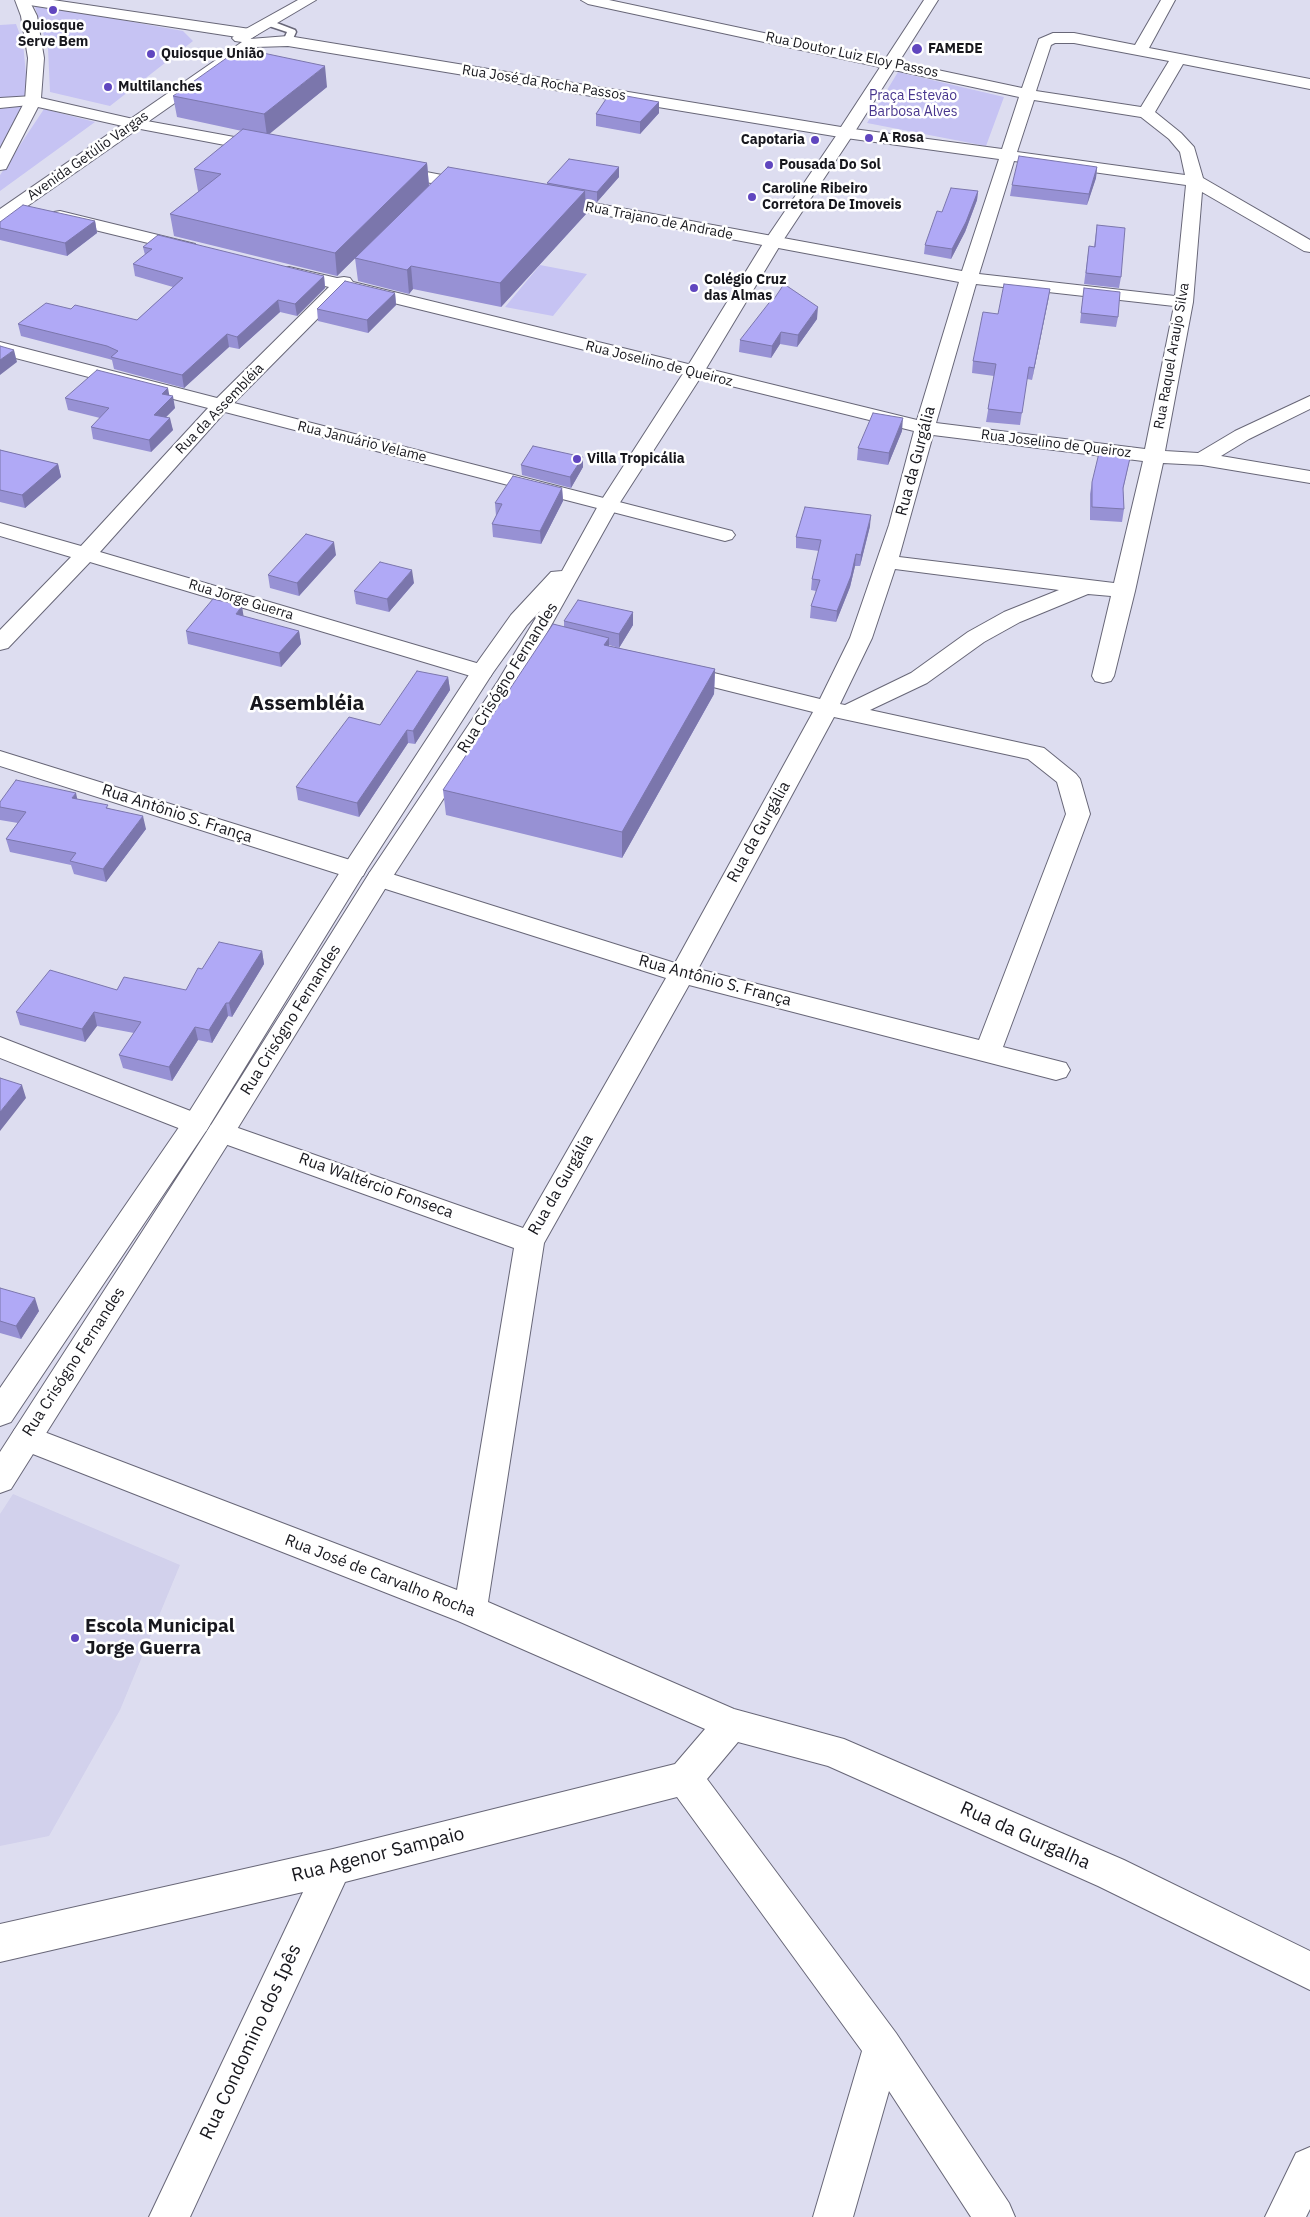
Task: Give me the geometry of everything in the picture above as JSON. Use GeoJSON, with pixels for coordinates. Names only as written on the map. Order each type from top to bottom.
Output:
{"type":"FeatureCollection","features":[{"type":"Feature","properties":{"kind":"street"},"geometry":{"type":"LineString","coordinates":[[22,0],[250,34]]}},
{"type":"Feature","properties":{"kind":"street"},"geometry":{"type":"LineString","coordinates":[[0,165],[33,101],[36,58],[29,16],[22,0]]}},
{"type":"Feature","properties":{"kind":"street"},"geometry":{"type":"LineString","coordinates":[[168,81],[218,49],[269,24],[309,0]]}},
{"type":"Feature","properties":{"kind":"street","name":"Rua Doutor Luiz Eloy Passos"},"geometry":{"type":"LineString","coordinates":[[588,0],[891,63],[1028,94],[1146,113]]}},
{"type":"Feature","properties":{"kind":"street","name":"Rua Crisógno Fernandes"},"geometry":{"type":"LineString","coordinates":[[366,874],[546,638],[578,559],[609,504],[694,372],[773,242],[846,133],[931,0]]}},
{"type":"Feature","properties":{"kind":"street"},"geometry":{"type":"LineString","coordinates":[[1168,0],[1140,51],[1310,84]]}},
{"type":"Feature","properties":{"kind":"street","name":"Rua da Gurgália"},"geometry":{"type":"LineString","coordinates":[[470,1610],[530,1242],[682,974],[838,710],[899,525],[924,428],[969,278],[1044,42],[1053,38],[1074,38],[1140,51]]}},
{"type":"Feature","properties":{"kind":"street","name":"Avenida Getúlio Vargas"},"geometry":{"type":"LineString","coordinates":[[0,217],[11,197],[136,124],[244,45],[260,41],[284,40]]}},
{"type":"Feature","properties":{"kind":"street","name":"Rua José da Rocha Passos"},"geometry":{"type":"LineString","coordinates":[[284,40],[846,133],[1195,181]]}},
{"type":"Feature","properties":{"kind":"street"},"geometry":{"type":"LineString","coordinates":[[1146,113],[1178,58]]}},
{"type":"Feature","properties":{"kind":"street"},"geometry":{"type":"LineString","coordinates":[[0,103],[33,101],[136,124],[281,150]]}},
{"type":"Feature","properties":{"kind":"street","name":"Avenida Getúlio Vargas"},"geometry":{"type":"LineString","coordinates":[[94,130],[126,108]]}},
{"type":"Feature","properties":{"kind":"street","name":"Rua Raquel Araujo Silva"},"geometry":{"type":"LineString","coordinates":[[1103,676],[1154,456],[1184,302],[1195,181],[1188,151],[1175,136],[1146,113]]}},
{"type":"Feature","properties":{"kind":"street"},"geometry":{"type":"LineString","coordinates":[[378,168],[494,190]]}},
{"type":"Feature","properties":{"kind":"street"},"geometry":{"type":"LineString","coordinates":[[432,194],[446,180]]}},
{"type":"Feature","properties":{"kind":"street"},"geometry":{"type":"LineString","coordinates":[[1195,181],[1310,247]]}},
{"type":"Feature","properties":{"kind":"street"},"geometry":{"type":"LineString","coordinates":[[11,197],[41,211],[208,252]]}},
{"type":"Feature","properties":{"kind":"street","name":"Rua Trajano de Andrade"},"geometry":{"type":"LineString","coordinates":[[532,197],[969,278],[1184,302]]}},
{"type":"Feature","properties":{"kind":"street","name":"Rua Joselino de Queiroz"},"geometry":{"type":"LineString","coordinates":[[274,269],[924,428],[1154,456],[1202,459],[1310,477]]}},
{"type":"Feature","properties":{"kind":"street","name":"Rua da Assembléia"},"geometry":{"type":"LineString","coordinates":[[0,643],[86,554],[220,406],[355,271]]}},
{"type":"Feature","properties":{"kind":"street","name":"Rua Januário Velame"},"geometry":{"type":"LineString","coordinates":[[0,348],[725,535]]}},
{"type":"Feature","properties":{"kind":"street"},"geometry":{"type":"LineString","coordinates":[[1202,459],[1242,435],[1310,402]]}},
{"type":"Feature","properties":{"kind":"street","name":"Rua Jorge Guerra"},"geometry":{"type":"LineString","coordinates":[[0,529],[482,672]]}},
{"type":"Feature","properties":{"kind":"street","name":"Rua Crisógno Fernandes"},"geometry":{"type":"LineString","coordinates":[[0,1479],[209,1128],[366,874],[482,672],[536,600],[578,559]]}},
{"type":"Feature","properties":{"kind":"street"},"geometry":{"type":"LineString","coordinates":[[886,562],[1124,591]]}},
{"type":"Feature","properties":{"kind":"street"},"geometry":{"type":"LineString","coordinates":[[838,710],[919,678],[993,627],[1086,587]]}},
{"type":"Feature","properties":{"kind":"street"},"geometry":{"type":"LineString","coordinates":[[652,665],[838,710],[1036,753],[1068,778],[1078,814],[988,1052]]}},
{"type":"Feature","properties":{"kind":"street","name":"Rua Antônio S. França"},"geometry":{"type":"LineString","coordinates":[[0,758],[682,974],[1056,1070]]}},
{"type":"Feature","properties":{"kind":"street","name":"Rua Waltércio Fonseca"},"geometry":{"type":"LineString","coordinates":[[0,1047],[209,1128],[530,1242]]}},
{"type":"Feature","properties":{"kind":"street","name":"Rua Crisógno Fernandes"},"geometry":{"type":"LineString","coordinates":[[0,1413],[209,1128]]}},
{"type":"Feature","properties":{"kind":"street","name":"Rua José de Carvalho Rocha"},"geometry":{"type":"LineString","coordinates":[[26,1438],[470,1610],[730,1724]]}},
{"type":"Feature","properties":{"kind":"street"},"geometry":{"type":"LineString","coordinates":[[730,1724],[685,1778],[882,2047],[995,2217]]}},
{"type":"Feature","properties":{"kind":"street","name":"Rua da Gurgalha"},"geometry":{"type":"LineString","coordinates":[[730,1724],[832,1751],[1111,1873],[1310,1971]]}},
{"type":"Feature","properties":{"kind":"street","name":"Rua Agenor Sampaio"},"geometry":{"type":"LineString","coordinates":[[10,1934],[333,1867],[685,1778]]}},
{"type":"Feature","properties":{"kind":"street","name":"Rua Condomino dos Ipês"},"geometry":{"type":"LineString","coordinates":[[169,2217],[333,1867]]}},
{"type":"Feature","properties":{"kind":"street"},"geometry":{"type":"LineString","coordinates":[[833,2217],[882,2047]]}},
{"type":"Feature","properties":{"kind":"street"},"geometry":{"type":"LineString","coordinates":[[1285,2217],[1310,2167]]}},
{"type":"Feature","properties":{"kind":"lane"},"geometry":{"type":"LineString","coordinates":[[269,24],[292,32],[284,40]]}},
{"type":"Feature","properties":{"kind":"shaded area","name":"Escola Municipal Jorge Guerra"},"geometry":{"type":"Polygon","coordinates":[[[13,1494],[180,1565],[120,1710],[49,1836],[0,1846],[0,1514],[13,1494]]]}},
{"type":"Feature","properties":{"kind":"green space"},"geometry":{"type":"Polygon","coordinates":[[[35,7],[49,7],[183,31],[193,41],[110,106],[50,92],[48,48],[35,7]]]}},
{"type":"Feature","properties":{"kind":"green space"},"geometry":{"type":"Polygon","coordinates":[[[16,24],[23,43],[28,96],[0,157],[0,25],[16,24]]]}},
{"type":"Feature","properties":{"kind":"green space","name":"Praça Estevão Barbosa Alves"},"geometry":{"type":"Polygon","coordinates":[[[898,72],[1004,97],[986,146],[867,123],[898,72]]]}},
{"type":"Feature","properties":{"kind":"green space"},"geometry":{"type":"Polygon","coordinates":[[[44,109],[95,122],[0,191],[0,175],[44,109]]]}},
{"type":"Feature","properties":{"kind":"green space"},"geometry":{"type":"Polygon","coordinates":[[[540,265],[587,274],[553,316],[505,307],[540,265]]]}},
{"type":"Feature","properties":{"kind":"building"},"geometry":{"type":"Polygon","coordinates":[[[235,52],[258,57],[263,53],[325,66],[264,114],[173,96],[235,52]]]}},
{"type":"Feature","properties":{"kind":"building"},"geometry":{"type":"Polygon","coordinates":[[[610,93],[659,102],[640,122],[596,114],[610,93]]]}},
{"type":"Feature","properties":{"kind":"building"},"geometry":{"type":"Polygon","coordinates":[[[243,129],[427,163],[335,253],[170,214],[221,174],[194,169],[243,129]]]}},
{"type":"Feature","properties":{"kind":"building"},"geometry":{"type":"Polygon","coordinates":[[[1019,156],[1097,167],[1089,194],[1012,185],[1019,156]]]}},
{"type":"Feature","properties":{"kind":"building"},"geometry":{"type":"Polygon","coordinates":[[[569,159],[619,167],[597,192],[547,183],[569,159]]]}},
{"type":"Feature","properties":{"kind":"building"},"geometry":{"type":"Polygon","coordinates":[[[448,167],[585,191],[500,283],[411,266],[407,270],[355,258],[448,167]]]}},
{"type":"Feature","properties":{"kind":"building"},"geometry":{"type":"Polygon","coordinates":[[[951,188],[978,191],[966,222],[952,249],[925,245],[937,211],[942,212],[951,188]]]}},
{"type":"Feature","properties":{"kind":"building"},"geometry":{"type":"Polygon","coordinates":[[[23,205],[95,221],[65,243],[0,228],[0,222],[23,205]]]}},
{"type":"Feature","properties":{"kind":"building"},"geometry":{"type":"Polygon","coordinates":[[[1097,225],[1125,228],[1121,277],[1086,273],[1089,246],[1095,247],[1097,225]]]}},
{"type":"Feature","properties":{"kind":"building"},"geometry":{"type":"Polygon","coordinates":[[[158,235],[324,276],[295,304],[278,300],[237,337],[227,334],[182,375],[111,357],[118,351],[107,346],[18,324],[46,303],[71,309],[75,305],[137,320],[183,278],[133,264],[152,249],[143,247],[158,235]]]}},
{"type":"Feature","properties":{"kind":"building"},"geometry":{"type":"Polygon","coordinates":[[[345,281],[395,293],[367,320],[317,309],[345,281]]]}},
{"type":"Feature","properties":{"kind":"building"},"geometry":{"type":"Polygon","coordinates":[[[784,284],[818,307],[798,335],[781,332],[772,346],[740,340],[772,299],[774,299],[784,284]]]}},
{"type":"Feature","properties":{"kind":"building"},"geometry":{"type":"Polygon","coordinates":[[[1004,284],[1050,289],[1034,368],[1029,367],[1022,413],[988,409],[996,364],[973,361],[983,312],[998,314],[1004,284]]]}},
{"type":"Feature","properties":{"kind":"building"},"geometry":{"type":"Polygon","coordinates":[[[1084,288],[1120,292],[1118,317],[1081,313],[1084,288]]]}},
{"type":"Feature","properties":{"kind":"building"},"geometry":{"type":"Polygon","coordinates":[[[0,346],[14,350],[0,360],[0,346]]]}},
{"type":"Feature","properties":{"kind":"building"},"geometry":{"type":"Polygon","coordinates":[[[97,370],[168,388],[162,394],[173,396],[154,415],[170,418],[149,440],[91,427],[109,408],[65,398],[97,370]]]}},
{"type":"Feature","properties":{"kind":"building"},"geometry":{"type":"Polygon","coordinates":[[[873,413],[903,418],[889,453],[858,448],[873,413]]]}},
{"type":"Feature","properties":{"kind":"building"},"geometry":{"type":"Polygon","coordinates":[[[533,446],[583,457],[570,477],[521,465],[533,446]]]}},
{"type":"Feature","properties":{"kind":"building"},"geometry":{"type":"Polygon","coordinates":[[[0,450],[58,464],[22,495],[0,490],[0,450]]]}},
{"type":"Feature","properties":{"kind":"building"},"geometry":{"type":"Polygon","coordinates":[[[1099,453],[1130,458],[1123,488],[1124,509],[1092,507],[1092,482],[1099,453]]]}},
{"type":"Feature","properties":{"kind":"building"},"geometry":{"type":"Polygon","coordinates":[[[513,476],[562,488],[540,531],[492,524],[502,504],[495,503],[513,476]]]}},
{"type":"Feature","properties":{"kind":"building"},"geometry":{"type":"Polygon","coordinates":[[[805,507],[871,515],[861,555],[856,554],[851,576],[837,611],[811,606],[820,580],[812,579],[821,540],[796,537],[805,507]]]}},
{"type":"Feature","properties":{"kind":"building"},"geometry":{"type":"Polygon","coordinates":[[[306,534],[334,542],[297,583],[268,575],[306,534]]]}},
{"type":"Feature","properties":{"kind":"building"},"geometry":{"type":"Polygon","coordinates":[[[380,562],[412,570],[387,599],[354,591],[380,562]]]}},
{"type":"Feature","properties":{"kind":"building"},"geometry":{"type":"Polygon","coordinates":[[[213,599],[242,606],[236,614],[299,631],[279,653],[186,631],[213,599]]]}},
{"type":"Feature","properties":{"kind":"building"},"geometry":{"type":"Polygon","coordinates":[[[578,600],[633,612],[619,634],[564,621],[578,600]]]}},
{"type":"Feature","properties":{"kind":"building"},"geometry":{"type":"Polygon","coordinates":[[[553,624],[609,638],[604,645],[715,669],[622,832],[443,790],[553,624]]]}},
{"type":"Feature","properties":{"kind":"building"},"geometry":{"type":"Polygon","coordinates":[[[417,671],[448,677],[413,731],[407,730],[357,803],[296,787],[349,717],[380,725],[417,671]]]}},
{"type":"Feature","properties":{"kind":"building"},"geometry":{"type":"Polygon","coordinates":[[[16,780],[76,793],[72,798],[108,805],[106,808],[143,816],[103,869],[70,861],[76,853],[6,839],[26,812],[0,807],[0,802],[16,780]]]}},
{"type":"Feature","properties":{"kind":"building"},"geometry":{"type":"Polygon","coordinates":[[[219,942],[262,951],[229,1003],[226,1003],[209,1030],[195,1027],[169,1067],[119,1055],[141,1022],[94,1012],[82,1029],[16,1012],[50,970],[117,990],[124,977],[186,990],[198,968],[202,969],[219,942]]]}},
{"type":"Feature","properties":{"kind":"building"},"geometry":{"type":"Polygon","coordinates":[[[0,1078],[22,1085],[0,1112],[0,1078]]]}},
{"type":"Feature","properties":{"kind":"building"},"geometry":{"type":"Polygon","coordinates":[[[0,1288],[35,1298],[16,1326],[0,1321],[0,1288]]]}},
{"type":"Feature","properties":{"kind":"place","name":"Quiosque Serve Bem"},"geometry":{"type":"Point","coordinates":[53,10]}},
{"type":"Feature","properties":{"kind":"place","name":"FAMEDE"},"geometry":{"type":"Point","coordinates":[917,49]}},
{"type":"Feature","properties":{"kind":"place","name":"Quiosque União"},"geometry":{"type":"Point","coordinates":[151,54]}},
{"type":"Feature","properties":{"kind":"place","name":"Multilanches"},"geometry":{"type":"Point","coordinates":[108,87]}},
{"type":"Feature","properties":{"kind":"place","name":"A Rosa"},"geometry":{"type":"Point","coordinates":[869,138]}},
{"type":"Feature","properties":{"kind":"place","name":"Capotaria"},"geometry":{"type":"Point","coordinates":[815,140]}},
{"type":"Feature","properties":{"kind":"place","name":"Pousada Do Sol"},"geometry":{"type":"Point","coordinates":[769,165]}},
{"type":"Feature","properties":{"kind":"place","name":"Caroline Ribeiro Corretora De Imoveis"},"geometry":{"type":"Point","coordinates":[752,197]}},
{"type":"Feature","properties":{"kind":"place","name":"Colégio Cruz das Almas"},"geometry":{"type":"Point","coordinates":[694,288]}},
{"type":"Feature","properties":{"kind":"place","name":"Villa Tropicália"},"geometry":{"type":"Point","coordinates":[577,459]}},
{"type":"Feature","properties":{"kind":"place","name":"Escola Municipal Jorge Guerra"},"geometry":{"type":"Point","coordinates":[75,1638]}},
{"type":"Feature","properties":{"kind":"district","name":"Assembléia"},"geometry":{"type":"Point","coordinates":[307,704]}}]}
